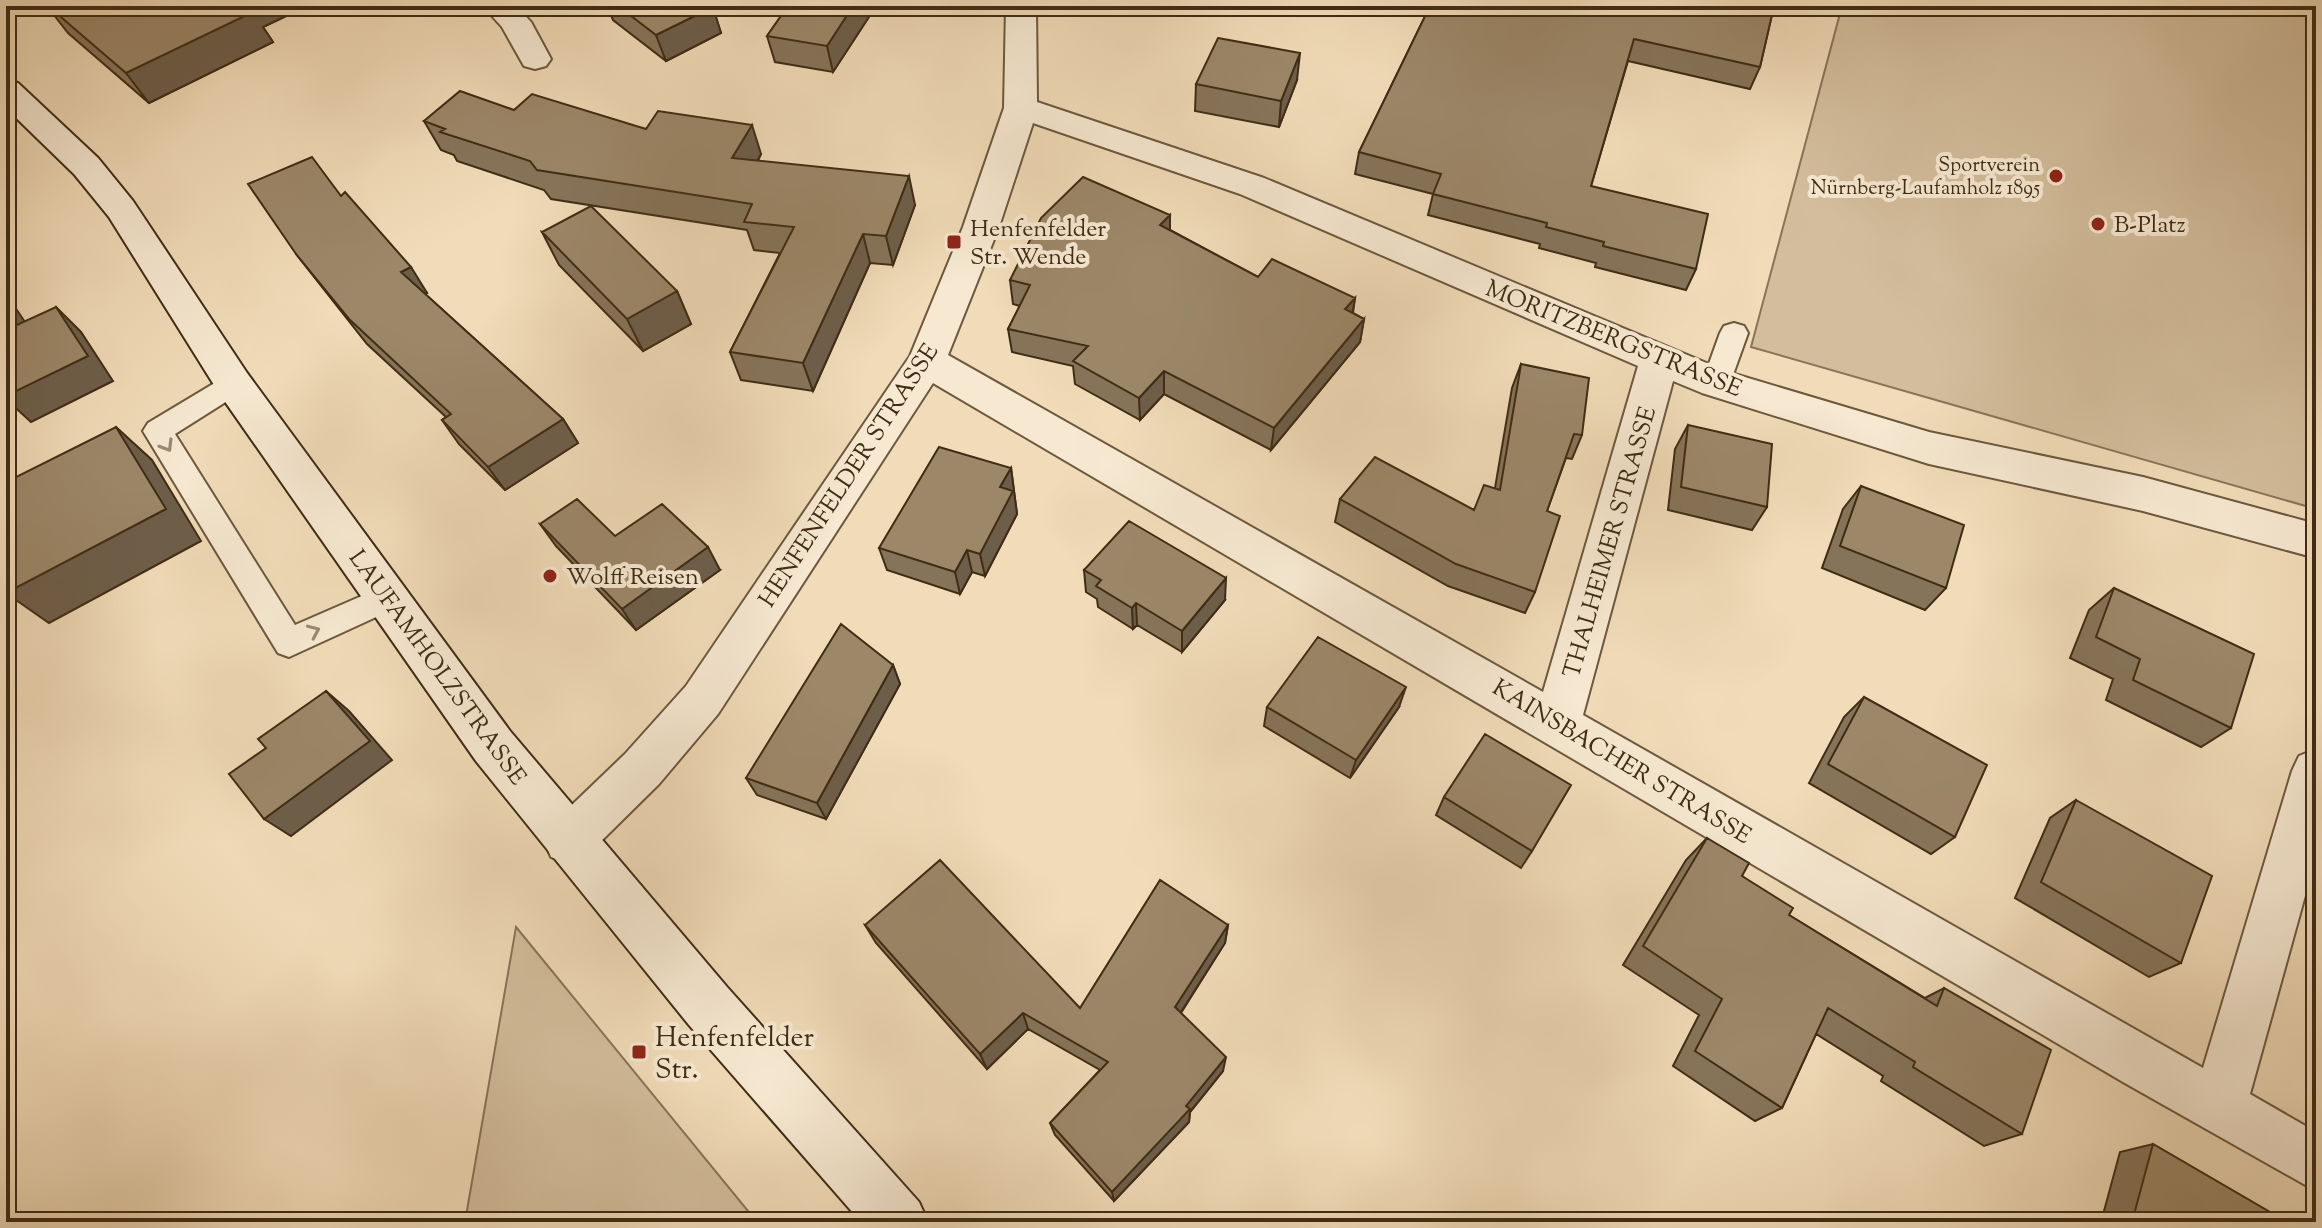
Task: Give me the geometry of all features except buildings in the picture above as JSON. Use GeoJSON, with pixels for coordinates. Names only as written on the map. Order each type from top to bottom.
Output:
{"type":"FeatureCollection","features":[{"type":"Feature","properties":{"kind":"street"},"geometry":{"type":"LineString","coordinates":[[498,6],[515,22],[535,59]]}},
{"type":"Feature","properties":{"kind":"street","name":"HENFENFELDER STRASSE"},"geometry":{"type":"LineString","coordinates":[[568,841],[642,769],[702,700],[927,361],[981,227],[1021,108],[1021,6]]}},
{"type":"Feature","properties":{"kind":"street","name":"LAUFAMHOLZSTRASSE"},"geometry":{"type":"LineString","coordinates":[[6,90],[86,166],[121,209],[233,383],[493,746],[568,841],[899,1222]]}},
{"type":"Feature","properties":{"kind":"street","name":"MORITZBERGSTRASSE"},"geometry":{"type":"LineString","coordinates":[[1021,108],[1252,186],[1716,383],[1929,448],[2143,494],[2316,541]]}},
{"type":"Feature","properties":{"kind":"street","name":"KAINSBACHER STRASSE"},"geometry":{"type":"LineString","coordinates":[[927,361],[1558,722],[1831,885],[2316,1163]]}},
{"type":"Feature","properties":{"kind":"street","name":"THALHEIMER STRASSE"},"geometry":{"type":"LineString","coordinates":[[1558,722],[1659,361]]}},
{"type":"Feature","properties":{"kind":"street"},"geometry":{"type":"LineString","coordinates":[[2219,1107],[2316,771]]}},
{"type":"Feature","properties":{"kind":"lane"},"geometry":{"type":"LineString","coordinates":[[1716,383],[1734,333]]}},
{"type":"Feature","properties":{"kind":"lane"},"geometry":{"type":"LineString","coordinates":[[233,383],[158,431],[289,643],[387,598]]}},
{"type":"Feature","properties":{"kind":"shaded area","name":"B-Platz"},"geometry":{"type":"Polygon","coordinates":[[[1842,6],[2316,6],[2316,509],[1751,347],[1842,6]]]}},
{"type":"Feature","properties":{"kind":"shaded area"},"geometry":{"type":"Polygon","coordinates":[[[516,927],[757,1222],[465,1222],[516,927]]]}},
{"type":"Feature","properties":{"kind":"place","name":"Sportverein Nürnberg-Laufamholz 1895"},"geometry":{"type":"Point","coordinates":[2056,176]}},
{"type":"Feature","properties":{"kind":"place","name":"B-Platz"},"geometry":{"type":"Point","coordinates":[2098,224]}},
{"type":"Feature","properties":{"kind":"place","name":"Henfenfelder Str. Wende"},"geometry":{"type":"Point","coordinates":[954,242]}},
{"type":"Feature","properties":{"kind":"place","name":"Wolff Reisen"},"geometry":{"type":"Point","coordinates":[550,576]}},
{"type":"Feature","properties":{"kind":"place","name":"Henfenfelder Str."},"geometry":{"type":"Point","coordinates":[639,1052]}}]}
